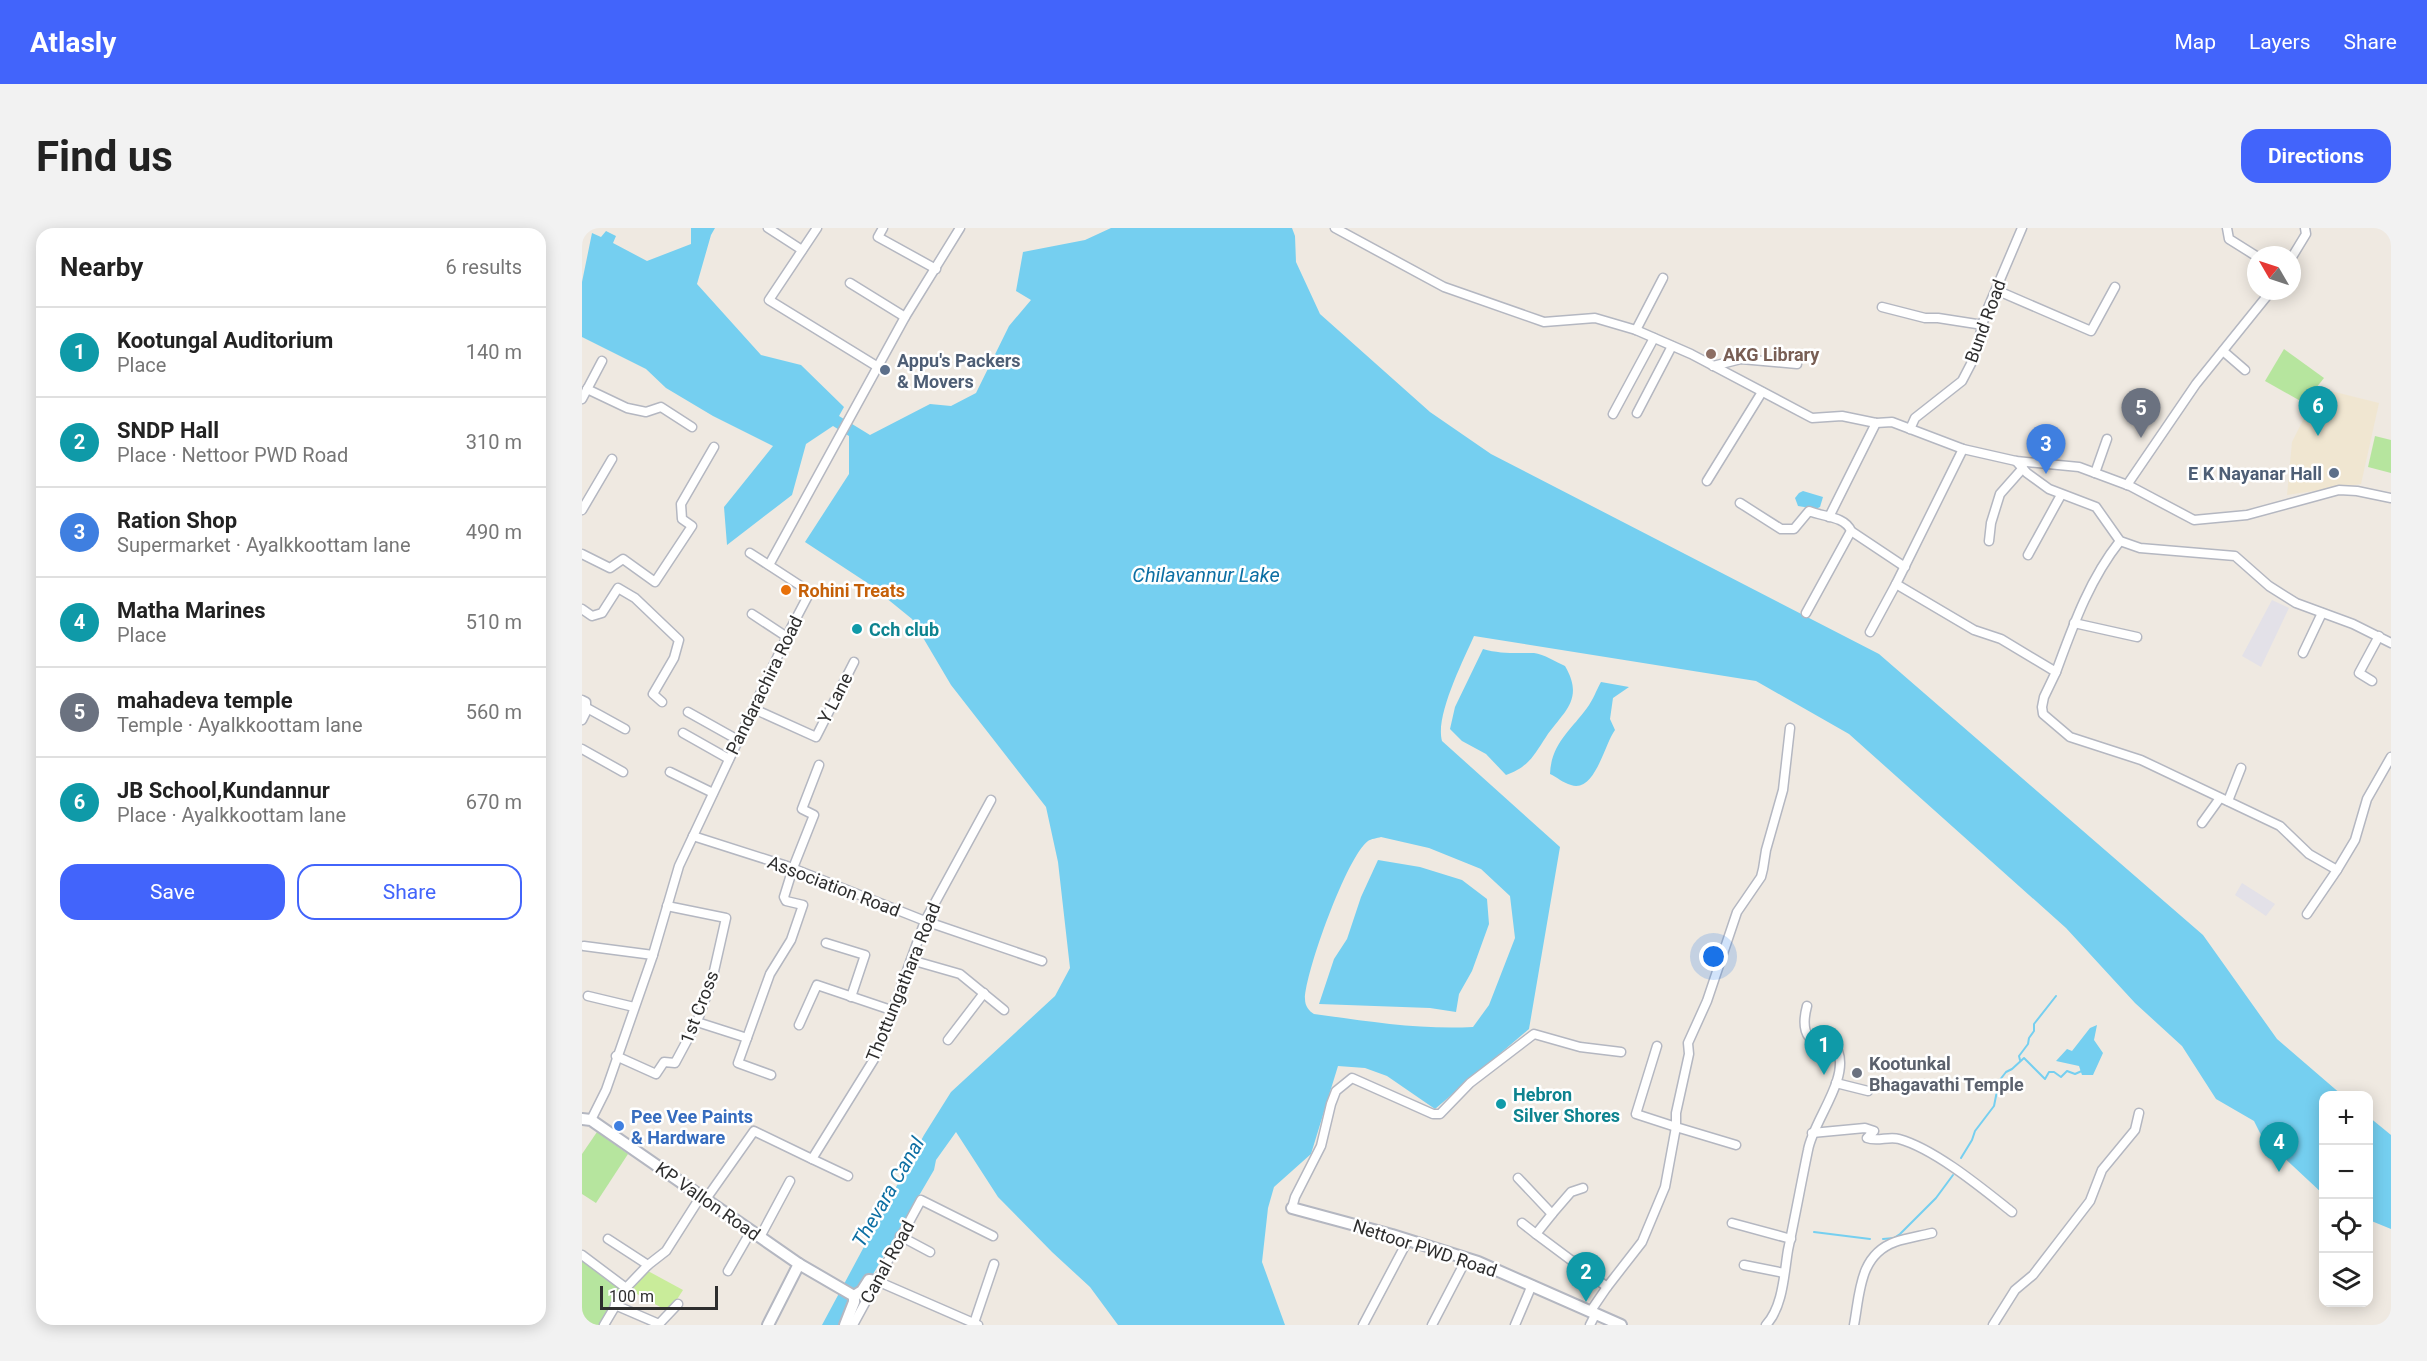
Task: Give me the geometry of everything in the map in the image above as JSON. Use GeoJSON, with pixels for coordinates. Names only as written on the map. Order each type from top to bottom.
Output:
{"type":"FeatureCollection","features":[{"type":"Feature","properties":{"kind":"street"},"geometry":{"type":"LineString","coordinates":[[768,228],[802,250]]}},
{"type":"Feature","properties":{"kind":"street"},"geometry":{"type":"LineString","coordinates":[[817,228],[769,300],[878,367]]}},
{"type":"Feature","properties":{"kind":"street"},"geometry":{"type":"LineString","coordinates":[[883,228],[878,237],[936,269]]}},
{"type":"Feature","properties":{"kind":"street"},"geometry":{"type":"LineString","coordinates":[[750,553],[769,565],[839,435],[960,228]]}},
{"type":"Feature","properties":{"kind":"street"},"geometry":{"type":"LineString","coordinates":[[1335,228],[1444,287],[1544,322],[1595,318],[1636,330],[1713,366],[1812,418],[1842,416],[1876,423],[1892,422],[1963,449],[2016,460],[2067,465],[2127,485],[2194,520],[2247,516],[2339,490],[2357,490],[2391,498]]}},
{"type":"Feature","properties":{"kind":"street","name":"Bund Road"},"geometry":{"type":"LineString","coordinates":[[1910,429],[1915,418],[1962,381],[1974,357],[1996,290],[2022,228]]}},
{"type":"Feature","properties":{"kind":"street"},"geometry":{"type":"LineString","coordinates":[[2227,228],[2229,239],[2247,250]]}},
{"type":"Feature","properties":{"kind":"street"},"geometry":{"type":"LineString","coordinates":[[2298,246],[2306,234],[2305,228]]}},
{"type":"Feature","properties":{"kind":"street"},"geometry":{"type":"LineString","coordinates":[[1636,330],[1663,278]]}},
{"type":"Feature","properties":{"kind":"street"},"geometry":{"type":"LineString","coordinates":[[850,283],[906,317]]}},
{"type":"Feature","properties":{"kind":"street"},"geometry":{"type":"LineString","coordinates":[[1996,290],[2091,331],[2115,286]]}},
{"type":"Feature","properties":{"kind":"street"},"geometry":{"type":"LineString","coordinates":[[2127,485],[2158,436],[2264,300]]}},
{"type":"Feature","properties":{"kind":"street"},"geometry":{"type":"LineString","coordinates":[[1882,307],[1925,318],[1983,325]]}},
{"type":"Feature","properties":{"kind":"street"},"geometry":{"type":"LineString","coordinates":[[1613,414],[1654,338]]}},
{"type":"Feature","properties":{"kind":"street"},"geometry":{"type":"LineString","coordinates":[[1637,413],[1672,346]]}},
{"type":"Feature","properties":{"kind":"street"},"geometry":{"type":"LineString","coordinates":[[2223,351],[2245,370]]}},
{"type":"Feature","properties":{"kind":"street"},"geometry":{"type":"LineString","coordinates":[[1713,366],[1741,360],[1797,364]]}},
{"type":"Feature","properties":{"kind":"street"},"geometry":{"type":"LineString","coordinates":[[582,399],[602,361]]}},
{"type":"Feature","properties":{"kind":"street"},"geometry":{"type":"LineString","coordinates":[[587,389],[627,408],[646,412],[662,407],[692,427]]}},
{"type":"Feature","properties":{"kind":"street"},"geometry":{"type":"LineString","coordinates":[[1707,481],[1762,392]]}},
{"type":"Feature","properties":{"kind":"street"},"geometry":{"type":"LineString","coordinates":[[1829,517],[1876,423]]}},
{"type":"Feature","properties":{"kind":"street"},"geometry":{"type":"LineString","coordinates":[[2095,473],[2108,439]]}},
{"type":"Feature","properties":{"kind":"street"},"geometry":{"type":"LineString","coordinates":[[582,554],[610,568],[623,559],[655,582],[692,526],[682,519],[681,504],[714,447]]}},
{"type":"Feature","properties":{"kind":"street"},"geometry":{"type":"LineString","coordinates":[[1870,632],[1896,585],[1963,449]]}},
{"type":"Feature","properties":{"kind":"street"},"geometry":{"type":"LineString","coordinates":[[582,510],[612,459]]}},
{"type":"Feature","properties":{"kind":"street"},"geometry":{"type":"LineString","coordinates":[[2016,460],[2049,489],[2096,507],[2120,541],[2139,548],[2235,556],[2269,586],[2296,603],[2391,643]]}},
{"type":"Feature","properties":{"kind":"street"},"geometry":{"type":"LineString","coordinates":[[1989,541],[1991,523],[2000,494],[2023,468]]}},
{"type":"Feature","properties":{"kind":"street"},"geometry":{"type":"LineString","coordinates":[[2028,555],[2061,495]]}},
{"type":"Feature","properties":{"kind":"street"},"geometry":{"type":"LineString","coordinates":[[1740,503],[1781,529],[1787,530],[1794,529],[1809,511],[1836,517],[1849,526],[1851,531],[1905,567]]}},
{"type":"Feature","properties":{"kind":"street"},"geometry":{"type":"LineString","coordinates":[[1806,613],[1851,531]]}},
{"type":"Feature","properties":{"kind":"street"},"geometry":{"type":"LineString","coordinates":[[2120,541],[2104,562],[2074,622],[2056,672],[2044,697],[2043,714],[2070,737],[2141,760],[2280,826],[2309,854],[2337,870]]}},
{"type":"Feature","properties":{"kind":"street","name":"Pandarachira Road"},"geometry":{"type":"LineString","coordinates":[[586,1119],[606,1090],[653,955],[679,866],[810,592],[769,565]]}},
{"type":"Feature","properties":{"kind":"street"},"geometry":{"type":"LineString","coordinates":[[1896,585],[1974,630],[2001,639],[2056,672]]}},
{"type":"Feature","properties":{"kind":"street"},"geometry":{"type":"LineString","coordinates":[[582,609],[592,616],[602,613],[618,588],[635,598],[679,640],[674,658],[653,694],[662,702]]}},
{"type":"Feature","properties":{"kind":"street"},"geometry":{"type":"LineString","coordinates":[[2303,653],[2322,613]]}},
{"type":"Feature","properties":{"kind":"street"},"geometry":{"type":"LineString","coordinates":[[752,615],[787,637]]}},
{"type":"Feature","properties":{"kind":"street"},"geometry":{"type":"LineString","coordinates":[[2074,622],[2137,637]]}},
{"type":"Feature","properties":{"kind":"street"},"geometry":{"type":"LineString","coordinates":[[2372,681],[2359,673],[2379,636]]}},
{"type":"Feature","properties":{"kind":"street","name":"Y Lane"},"geometry":{"type":"LineString","coordinates":[[754,709],[816,737],[854,662]]}},
{"type":"Feature","properties":{"kind":"street"},"geometry":{"type":"LineString","coordinates":[[582,720],[584,704],[625,729]]}},
{"type":"Feature","properties":{"kind":"street"},"geometry":{"type":"LineString","coordinates":[[688,712],[738,740]]}},
{"type":"Feature","properties":{"kind":"street"},"geometry":{"type":"LineString","coordinates":[[1592,1317],[1607,1287],[1642,1242],[1665,1187],[1676,1127],[1676,1113],[1689,1054],[1688,1043],[1707,1001],[1737,912],[1761,877],[1783,790],[1790,728]]}},
{"type":"Feature","properties":{"kind":"street"},"geometry":{"type":"LineString","coordinates":[[683,733],[729,759]]}},
{"type":"Feature","properties":{"kind":"street"},"geometry":{"type":"LineString","coordinates":[[582,749],[623,772]]}},
{"type":"Feature","properties":{"kind":"street"},"geometry":{"type":"LineString","coordinates":[[2307,914],[2355,840],[2367,799],[2391,757]]}},
{"type":"Feature","properties":{"kind":"street"},"geometry":{"type":"LineString","coordinates":[[771,1075],[738,1063],[770,974],[791,940],[803,905],[786,901],[784,897],[814,815],[802,808],[819,765]]}},
{"type":"Feature","properties":{"kind":"street"},"geometry":{"type":"LineString","coordinates":[[2202,823],[2224,799],[2241,768]]}},
{"type":"Feature","properties":{"kind":"street"},"geometry":{"type":"LineString","coordinates":[[670,772],[713,793]]}},
{"type":"Feature","properties":{"kind":"street","name":"Thottungathara Road"},"geometry":{"type":"LineString","coordinates":[[812,1159],[876,1056],[925,921],[991,800]]}},
{"type":"Feature","properties":{"kind":"street","name":"Association Road"},"geometry":{"type":"LineString","coordinates":[[693,836],[793,868],[925,921],[1042,961]]}},
{"type":"Feature","properties":{"kind":"street","name":"1st Cross"},"geometry":{"type":"LineString","coordinates":[[616,1056],[656,1074],[664,1062],[675,1063],[697,1022],[712,980],[726,918],[667,906]]}},
{"type":"Feature","properties":{"kind":"street"},"geometry":{"type":"LineString","coordinates":[[826,942],[865,955],[851,997]]}},
{"type":"Feature","properties":{"kind":"street"},"geometry":{"type":"LineString","coordinates":[[585,946],[653,955]]}},
{"type":"Feature","properties":{"kind":"street"},"geometry":{"type":"LineString","coordinates":[[911,960],[960,974],[1004,1010]]}},
{"type":"Feature","properties":{"kind":"street"},"geometry":{"type":"LineString","coordinates":[[799,1025],[817,985],[894,1011]]}},
{"type":"Feature","properties":{"kind":"street"},"geometry":{"type":"LineString","coordinates":[[948,1040],[984,993]]}},
{"type":"Feature","properties":{"kind":"street"},"geometry":{"type":"LineString","coordinates":[[588,996],[634,1008]]}},
{"type":"Feature","properties":{"kind":"street"},"geometry":{"type":"LineString","coordinates":[[1766,1325],[1772,1319],[1784,1273],[1812,1133],[1836,1083],[1841,1059],[1838,1051],[1818,1046],[1804,1029],[1803,1020],[1807,1006]]}},
{"type":"Feature","properties":{"kind":"street"},"geometry":{"type":"LineString","coordinates":[[697,1022],[747,1038]]}},
{"type":"Feature","properties":{"kind":"street"},"geometry":{"type":"LineString","coordinates":[[1292,1208],[1295,1197],[1321,1146],[1330,1104],[1336,1091],[1352,1078],[1433,1114],[1440,1114],[1470,1083],[1534,1034],[1580,1047],[1621,1052]]}},
{"type":"Feature","properties":{"kind":"street"},"geometry":{"type":"LineString","coordinates":[[1657,1047],[1636,1114],[1736,1145]]}},
{"type":"Feature","properties":{"kind":"street"},"geometry":{"type":"LineString","coordinates":[[1836,1083],[1868,1091]]}},
{"type":"Feature","properties":{"kind":"street"},"geometry":{"type":"LineString","coordinates":[[1993,1325],[2015,1290],[2033,1275],[2090,1201],[2106,1164],[2135,1130],[2139,1113]]}},
{"type":"Feature","properties":{"kind":"street","name":"KP Vallon Road"},"geometry":{"type":"LineString","coordinates":[[586,1119],[704,1197],[799,1264],[854,1296]]}},
{"type":"Feature","properties":{"kind":"street"},"geometry":{"type":"LineString","coordinates":[[1812,1133],[1865,1128],[1874,1131],[1867,1138],[1871,1140],[1898,1138],[1971,1179],[2012,1212]]}},
{"type":"Feature","properties":{"kind":"street"},"geometry":{"type":"LineString","coordinates":[[604,1325],[626,1288],[648,1265],[666,1251],[754,1131],[848,1176]]}},
{"type":"Feature","properties":{"kind":"street"},"geometry":{"type":"LineString","coordinates":[[1518,1178],[1552,1214]]}},
{"type":"Feature","properties":{"kind":"street"},"geometry":{"type":"LineString","coordinates":[[728,1271],[756,1234],[790,1181]]}},
{"type":"Feature","properties":{"kind":"street"},"geometry":{"type":"LineString","coordinates":[[1536,1234],[1571,1192],[1583,1188]]}},
{"type":"Feature","properties":{"kind":"street","name":"Canal Road"},"geometry":{"type":"LineString","coordinates":[[853,1325],[921,1200],[993,1236]]}},
{"type":"Feature","properties":{"kind":"street","name":"Nettoor PWD Road"},"geometry":{"type":"LineString","coordinates":[[1292,1208],[1467,1258],[1532,1285],[1592,1317],[1621,1325]]}},
{"type":"Feature","properties":{"kind":"street"},"geometry":{"type":"LineString","coordinates":[[1522,1223],[1607,1287]]}},
{"type":"Feature","properties":{"kind":"street"},"geometry":{"type":"LineString","coordinates":[[1732,1223],[1791,1239]]}},
{"type":"Feature","properties":{"kind":"street"},"geometry":{"type":"LineString","coordinates":[[1854,1325],[1866,1265],[1881,1249],[1896,1242],[1932,1233]]}},
{"type":"Feature","properties":{"kind":"street"},"geometry":{"type":"LineString","coordinates":[[900,1236],[930,1252]]}},
{"type":"Feature","properties":{"kind":"street"},"geometry":{"type":"LineString","coordinates":[[608,1239],[648,1265]]}},
{"type":"Feature","properties":{"kind":"street"},"geometry":{"type":"LineString","coordinates":[[1363,1325],[1408,1240]]}},
{"type":"Feature","properties":{"kind":"street"},"geometry":{"type":"LineString","coordinates":[[582,1255],[626,1288]]}},
{"type":"Feature","properties":{"kind":"street"},"geometry":{"type":"LineString","coordinates":[[1432,1325],[1467,1258]]}},
{"type":"Feature","properties":{"kind":"street"},"geometry":{"type":"LineString","coordinates":[[768,1325],[799,1264]]}},
{"type":"Feature","properties":{"kind":"street"},"geometry":{"type":"LineString","coordinates":[[845,1325],[854,1296],[862,1291],[869,1280],[877,1281],[976,1324],[994,1264]]}},
{"type":"Feature","properties":{"kind":"street"},"geometry":{"type":"LineString","coordinates":[[1744,1265],[1784,1273]]}},
{"type":"Feature","properties":{"kind":"street"},"geometry":{"type":"LineString","coordinates":[[1515,1325],[1532,1285]]}},
{"type":"Feature","properties":{"kind":"street"},"geometry":{"type":"LineString","coordinates":[[615,1305],[659,1324],[678,1304]]}},
{"type":"Feature","properties":{"kind":"shaded area"},"geometry":{"type":"Polygon","coordinates":[[[2319,388],[2379,403],[2361,484],[2287,495],[2292,442],[2319,388]]]}},
{"type":"Feature","properties":{"kind":"shaded area"},"geometry":{"type":"Polygon","coordinates":[[[2272,600],[2289,608],[2261,667],[2242,656],[2272,600]]]}},
{"type":"Feature","properties":{"kind":"shaded area"},"geometry":{"type":"Polygon","coordinates":[[[2242,883],[2275,904],[2266,916],[2235,895],[2242,883]]]}},
{"type":"Feature","properties":{"kind":"green space"},"geometry":{"type":"Polygon","coordinates":[[[2284,349],[2324,378],[2304,403],[2265,381],[2284,349]]]}},
{"type":"Feature","properties":{"kind":"green space"},"geometry":{"type":"Polygon","coordinates":[[[2375,436],[2391,440],[2391,473],[2368,467],[2375,436]]]}},
{"type":"Feature","properties":{"kind":"green space"},"geometry":{"type":"Polygon","coordinates":[[[597,1132],[628,1154],[596,1203],[582,1194],[582,1154],[597,1132]]]}},
{"type":"Feature","properties":{"kind":"green space"},"geometry":{"type":"Polygon","coordinates":[[[582,1259],[622,1289],[601,1325],[582,1325],[582,1259]]]}},
{"type":"Feature","properties":{"kind":"green space"},"geometry":{"type":"Polygon","coordinates":[[[648,1271],[683,1290],[669,1312],[630,1290],[648,1271]]]}},
{"type":"Feature","properties":{"kind":"water","name":"Chilavannur Lake"},"geometry":{"type":"Polygon","coordinates":[[[691,228],[715,228],[697,284],[761,355],[801,365],[844,407],[839,416],[870,435],[930,404],[951,406],[976,393],[1009,326],[1031,300],[1016,291],[1023,252],[1085,240],[1111,228],[1292,228],[1295,236],[1296,262],[1320,314],[1430,412],[1491,454],[1879,654],[2203,935],[2277,1039],[2337,1091],[2319,1091],[2319,1190],[2262,1137],[2254,1121],[2216,1099],[2182,1046],[2135,1003],[2066,928],[1849,734],[1756,681],[1474,636],[1446,703],[1442,718],[1442,741],[1560,847],[1529,1029],[1435,1109],[1387,1076],[1365,1068],[1338,1066],[1311,1154],[1274,1187],[1268,1208],[1262,1262],[1285,1325],[1118,1325],[1090,1287],[998,1197],[956,1132],[936,1160],[934,1170],[855,1305],[846,1325],[822,1325],[924,1135],[951,1092],[1055,996],[1070,968],[1058,862],[1046,807],[951,685],[912,619],[869,584],[805,542],[849,474],[849,436],[833,426],[806,444],[792,495],[727,545],[724,507],[773,446],[713,416],[666,388],[646,369],[582,337],[582,282],[592,233],[601,237],[606,231],[616,236],[613,243],[647,261],[691,244],[691,228]],[[1381,837],[1368,841],[1349,868],[1319,942],[1307,985],[1305,999],[1309,1010],[1314,1014],[1413,1026],[1473,1027],[1489,1005],[1515,938],[1510,896],[1481,869],[1429,848],[1381,837]]]}},
{"type":"Feature","properties":{"kind":"water"},"geometry":{"type":"Polygon","coordinates":[[[1803,491],[1823,497],[1820,507],[1816,509],[1798,506],[1795,498],[1803,491]]]}},
{"type":"Feature","properties":{"kind":"water"},"geometry":{"type":"Polygon","coordinates":[[[1483,649],[1546,656],[1565,666],[1573,688],[1565,713],[1534,755],[1526,764],[1506,775],[1486,754],[1462,741],[1450,729],[1455,707],[1483,649]]]}},
{"type":"Feature","properties":{"kind":"water"},"geometry":{"type":"Polygon","coordinates":[[[1601,682],[1629,687],[1613,698],[1610,719],[1615,730],[1593,775],[1579,786],[1571,785],[1550,774],[1551,763],[1558,746],[1589,705],[1601,682]]]}},
{"type":"Feature","properties":{"kind":"water"},"geometry":{"type":"Polygon","coordinates":[[[1378,860],[1420,867],[1462,880],[1487,899],[1489,924],[1472,971],[1459,994],[1456,1012],[1430,1008],[1319,1004],[1334,959],[1347,939],[1361,897],[1378,860]]]}},
{"type":"Feature","properties":{"kind":"water"},"geometry":{"type":"Polygon","coordinates":[[[2097,1025],[2094,1040],[2103,1053],[2093,1075],[2082,1075],[2079,1066],[2056,1061],[2067,1049],[2072,1051],[2090,1028],[2097,1025]]]}},
{"type":"Feature","properties":{"kind":"water"},"geometry":{"type":"Polygon","coordinates":[[[2373,1120],[2391,1135],[2391,1229],[2373,1222],[2373,1120]]]}},
{"type":"Feature","properties":{"kind":"waterway"},"geometry":{"type":"LineString","coordinates":[[2020,1060],[2019,1056],[2034,1031],[2034,1024],[2056,996]]}},
{"type":"Feature","properties":{"kind":"waterway"},"geometry":{"type":"LineString","coordinates":[[1961,1158],[1975,1131],[1994,1106],[1999,1081],[2006,1072],[2024,1058],[2045,1079],[2049,1072],[2054,1072],[2061,1077],[2067,1071],[2075,1074],[2084,1070]]}},
{"type":"Feature","properties":{"kind":"waterway"},"geometry":{"type":"LineString","coordinates":[[1883,1239],[1894,1238],[1900,1234],[1936,1198],[1953,1175]]}},
{"type":"Feature","properties":{"kind":"waterway"},"geometry":{"type":"LineString","coordinates":[[1814,1232],[1870,1239]]}},
{"type":"Feature","properties":{"kind":"place","name":"AKG Library"},"geometry":{"type":"Point","coordinates":[1711,354]}},
{"type":"Feature","properties":{"kind":"place","name":"Appu's Packers & Movers"},"geometry":{"type":"Point","coordinates":[885,370]}},
{"type":"Feature","properties":{"kind":"place","name":"JB School,Kundannur"},"geometry":{"type":"Point","coordinates":[2318,436]}},
{"type":"Feature","properties":{"kind":"place","name":"mahadeva temple"},"geometry":{"type":"Point","coordinates":[2141,438]}},
{"type":"Feature","properties":{"kind":"place","name":"E K Nayanar Hall"},"geometry":{"type":"Point","coordinates":[2334,473]}},
{"type":"Feature","properties":{"kind":"place","name":"Ration Shop"},"geometry":{"type":"Point","coordinates":[2046,474]}},
{"type":"Feature","properties":{"kind":"place","name":"Rohini Treats"},"geometry":{"type":"Point","coordinates":[786,590]}},
{"type":"Feature","properties":{"kind":"place","name":"Cch club"},"geometry":{"type":"Point","coordinates":[857,629]}},
{"type":"Feature","properties":{"kind":"place","name":"Kootunkal Bhagavathi Temple"},"geometry":{"type":"Point","coordinates":[1857,1073]}},
{"type":"Feature","properties":{"kind":"place","name":"Kootungal Auditorium"},"geometry":{"type":"Point","coordinates":[1824,1075]}},
{"type":"Feature","properties":{"kind":"place","name":"Hebron Silver Shores"},"geometry":{"type":"Point","coordinates":[1501,1104]}},
{"type":"Feature","properties":{"kind":"place","name":"Pee Vee Paints & Hardware"},"geometry":{"type":"Point","coordinates":[619,1126]}},
{"type":"Feature","properties":{"kind":"place","name":"Matha Marines"},"geometry":{"type":"Point","coordinates":[2279,1172]}},
{"type":"Feature","properties":{"kind":"place","name":"SNDP Hall"},"geometry":{"type":"Point","coordinates":[1586,1302]}},
{"type":"Feature","properties":{"kind":"water label","name":"Thevara Canal"},"geometry":{"type":"Point","coordinates":[888,1192]}}]}
